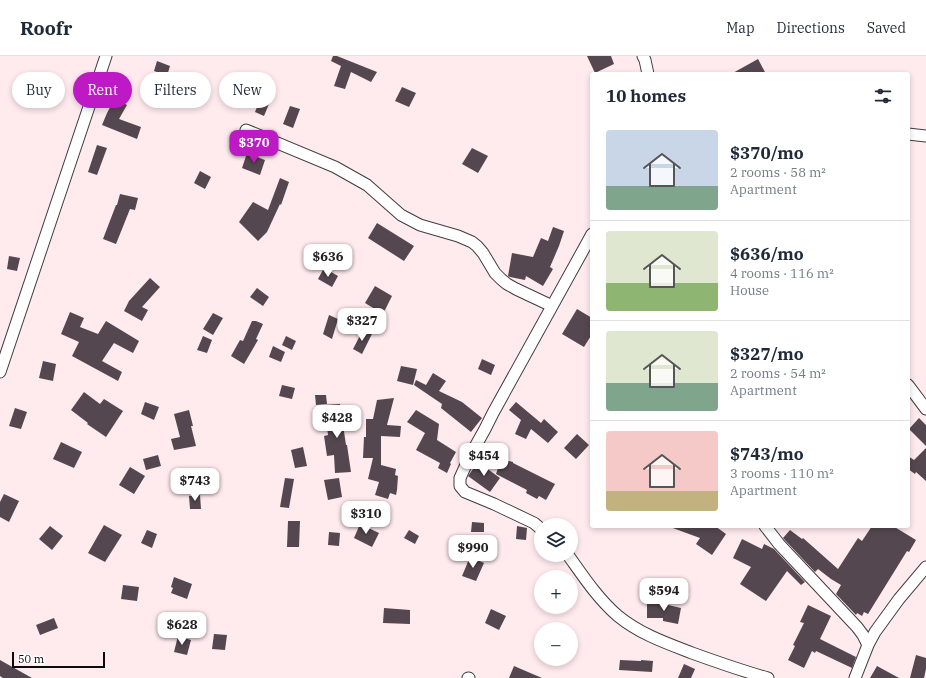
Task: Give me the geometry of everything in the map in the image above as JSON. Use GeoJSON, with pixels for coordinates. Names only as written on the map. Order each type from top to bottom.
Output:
{"type":"FeatureCollection","features":[{"type":"Feature","properties":{"kind":"street"},"geometry":{"type":"LineString","coordinates":[[0,372],[106,56]]}},
{"type":"Feature","properties":{"kind":"street"},"geometry":{"type":"LineString","coordinates":[[645,57],[648,72]]}},
{"type":"Feature","properties":{"kind":"street"},"geometry":{"type":"LineString","coordinates":[[246,130],[335,167],[367,185],[401,216],[420,225],[458,236],[472,242],[483,253],[495,273],[507,284],[552,306]]}},
{"type":"Feature","properties":{"kind":"street"},"geometry":{"type":"LineString","coordinates":[[910,134],[926,136]]}},
{"type":"Feature","properties":{"kind":"street"},"geometry":{"type":"LineString","coordinates":[[534,523],[465,492],[460,486],[460,478],[470,456],[590,238]]}},
{"type":"Feature","properties":{"kind":"street"},"geometry":{"type":"LineString","coordinates":[[910,388],[926,409]]}},
{"type":"Feature","properties":{"kind":"street"},"geometry":{"type":"LineString","coordinates":[[767,528],[779,544],[857,627],[868,645]]}},
{"type":"Feature","properties":{"kind":"street"},"geometry":{"type":"LineString","coordinates":[[573,562],[603,602],[619,617],[640,631],[696,654],[768,678]]}},
{"type":"Feature","properties":{"kind":"street"},"geometry":{"type":"LineString","coordinates":[[855,678],[868,645],[875,632],[899,599],[926,567]]}},
{"type":"Feature","properties":{"kind":"building"},"geometry":{"type":"Polygon","coordinates":[[[333,56],[337,56],[377,72],[371,82],[351,72],[345,89],[334,86],[341,66],[331,61],[333,56]]]}},
{"type":"Feature","properties":{"kind":"building"},"geometry":{"type":"Polygon","coordinates":[[[587,56],[611,56],[614,64],[595,72],[587,56]]]}},
{"type":"Feature","properties":{"kind":"building"},"geometry":{"type":"Polygon","coordinates":[[[758,59],[765,72],[735,72],[758,59]]]}},
{"type":"Feature","properties":{"kind":"building"},"geometry":{"type":"Polygon","coordinates":[[[157,61],[170,66],[168,72],[154,71],[157,61]]]}},
{"type":"Feature","properties":{"kind":"building"},"geometry":{"type":"Polygon","coordinates":[[[402,87],[416,93],[409,107],[395,101],[402,87]]]}},
{"type":"Feature","properties":{"kind":"building"},"geometry":{"type":"Polygon","coordinates":[[[290,106],[300,109],[293,128],[283,124],[290,106]]]}},
{"type":"Feature","properties":{"kind":"building"},"geometry":{"type":"Polygon","coordinates":[[[110,108],[125,108],[119,119],[141,127],[137,139],[102,125],[110,108]]]}},
{"type":"Feature","properties":{"kind":"building"},"geometry":{"type":"Polygon","coordinates":[[[257,108],[267,108],[264,116],[255,112],[257,108]]]}},
{"type":"Feature","properties":{"kind":"building"},"geometry":{"type":"Polygon","coordinates":[[[97,145],[107,148],[97,175],[88,172],[97,145]]]}},
{"type":"Feature","properties":{"kind":"building"},"geometry":{"type":"Polygon","coordinates":[[[472,148],[488,156],[478,173],[462,164],[472,148]]]}},
{"type":"Feature","properties":{"kind":"building"},"geometry":{"type":"Polygon","coordinates":[[[247,153],[265,160],[260,175],[242,168],[247,153]]]}},
{"type":"Feature","properties":{"kind":"building"},"geometry":{"type":"Polygon","coordinates":[[[200,171],[211,177],[205,189],[194,183],[200,171]]]}},
{"type":"Feature","properties":{"kind":"building"},"geometry":{"type":"Polygon","coordinates":[[[280,178],[289,182],[281,205],[280,204],[267,232],[258,241],[239,222],[253,202],[268,210],[280,178]]]}},
{"type":"Feature","properties":{"kind":"building"},"geometry":{"type":"Polygon","coordinates":[[[120,194],[138,198],[135,210],[130,209],[116,244],[103,239],[120,194]]]}},
{"type":"Feature","properties":{"kind":"building"},"geometry":{"type":"Polygon","coordinates":[[[377,223],[414,246],[404,261],[368,238],[377,223]]]}},
{"type":"Feature","properties":{"kind":"building"},"geometry":{"type":"Polygon","coordinates":[[[553,227],[564,231],[550,267],[553,269],[543,286],[526,276],[525,280],[508,276],[512,253],[533,257],[541,238],[548,241],[553,227]]]}},
{"type":"Feature","properties":{"kind":"building"},"geometry":{"type":"Polygon","coordinates":[[[9,256],[20,258],[17,271],[7,269],[9,256]]]}},
{"type":"Feature","properties":{"kind":"building"},"geometry":{"type":"Polygon","coordinates":[[[324,268],[338,276],[332,287],[318,279],[324,268]]]}},
{"type":"Feature","properties":{"kind":"building"},"geometry":{"type":"Polygon","coordinates":[[[150,278],[160,287],[142,307],[148,310],[142,321],[124,311],[129,301],[150,278]]]}},
{"type":"Feature","properties":{"kind":"building"},"geometry":{"type":"Polygon","coordinates":[[[375,286],[392,296],[383,314],[365,303],[375,286]]]}},
{"type":"Feature","properties":{"kind":"building"},"geometry":{"type":"Polygon","coordinates":[[[257,288],[269,297],[263,306],[250,297],[257,288]]]}},
{"type":"Feature","properties":{"kind":"building"},"geometry":{"type":"Polygon","coordinates":[[[577,309],[590,317],[590,337],[584,347],[562,334],[577,309]]]}},
{"type":"Feature","properties":{"kind":"building"},"geometry":{"type":"Polygon","coordinates":[[[70,312],[84,318],[80,327],[98,334],[106,321],[139,341],[133,353],[114,343],[102,361],[122,372],[118,381],[72,356],[79,342],[61,334],[70,312]]]}},
{"type":"Feature","properties":{"kind":"building"},"geometry":{"type":"Polygon","coordinates":[[[213,313],[223,318],[213,335],[203,329],[213,313]]]}},
{"type":"Feature","properties":{"kind":"building"},"geometry":{"type":"Polygon","coordinates":[[[329,315],[338,319],[332,339],[323,334],[329,315]]]}},
{"type":"Feature","properties":{"kind":"building"},"geometry":{"type":"Polygon","coordinates":[[[252,321],[263,324],[256,339],[258,340],[244,364],[231,356],[240,340],[243,341],[252,321]]]}},
{"type":"Feature","properties":{"kind":"building"},"geometry":{"type":"Polygon","coordinates":[[[363,330],[372,334],[362,354],[353,349],[363,330]]]}},
{"type":"Feature","properties":{"kind":"building"},"geometry":{"type":"Polygon","coordinates":[[[203,336],[212,340],[207,353],[197,350],[203,336]]]}},
{"type":"Feature","properties":{"kind":"building"},"geometry":{"type":"Polygon","coordinates":[[[286,336],[296,341],[292,350],[282,345],[286,336]]]}},
{"type":"Feature","properties":{"kind":"building"},"geometry":{"type":"Polygon","coordinates":[[[273,346],[285,352],[281,362],[269,357],[273,346]]]}},
{"type":"Feature","properties":{"kind":"building"},"geometry":{"type":"Polygon","coordinates":[[[482,359],[495,365],[491,375],[478,369],[482,359]]]}},
{"type":"Feature","properties":{"kind":"building"},"geometry":{"type":"Polygon","coordinates":[[[43,361],[56,364],[53,381],[39,378],[43,361]]]}},
{"type":"Feature","properties":{"kind":"building"},"geometry":{"type":"Polygon","coordinates":[[[401,366],[417,369],[413,385],[397,381],[401,366]]]}},
{"type":"Feature","properties":{"kind":"building"},"geometry":{"type":"Polygon","coordinates":[[[433,373],[446,381],[439,391],[462,402],[482,418],[471,432],[441,408],[442,404],[414,385],[416,380],[426,385],[433,373]]]}},
{"type":"Feature","properties":{"kind":"building"},"geometry":{"type":"Polygon","coordinates":[[[282,385],[295,388],[292,399],[279,396],[282,385]]]}},
{"type":"Feature","properties":{"kind":"building"},"geometry":{"type":"Polygon","coordinates":[[[84,392],[100,404],[104,399],[123,411],[106,437],[87,424],[88,423],[71,410],[84,392]]]}},
{"type":"Feature","properties":{"kind":"building"},"geometry":{"type":"Polygon","coordinates":[[[315,395],[326,395],[327,404],[316,405],[315,395]]]}},
{"type":"Feature","properties":{"kind":"building"},"geometry":{"type":"Polygon","coordinates":[[[394,398],[387,425],[401,426],[400,437],[381,436],[381,465],[396,469],[395,475],[398,476],[396,495],[390,493],[388,499],[375,495],[379,482],[368,479],[373,458],[363,458],[364,437],[366,437],[366,419],[373,419],[377,400],[394,398]]]}},
{"type":"Feature","properties":{"kind":"building"},"geometry":{"type":"Polygon","coordinates":[[[145,402],[159,407],[154,420],[141,414],[145,402]]]}},
{"type":"Feature","properties":{"kind":"building"},"geometry":{"type":"Polygon","coordinates":[[[516,402],[541,423],[544,419],[558,432],[548,443],[531,429],[526,439],[515,434],[521,420],[509,410],[516,402]]]}},
{"type":"Feature","properties":{"kind":"building"},"geometry":{"type":"Polygon","coordinates":[[[340,404],[351,472],[335,473],[334,455],[327,456],[324,436],[328,435],[324,405],[340,404]]]}},
{"type":"Feature","properties":{"kind":"building"},"geometry":{"type":"Polygon","coordinates":[[[15,408],[27,412],[21,429],[9,426],[15,408]]]}},
{"type":"Feature","properties":{"kind":"building"},"geometry":{"type":"Polygon","coordinates":[[[189,410],[196,446],[174,450],[171,439],[180,437],[174,414],[189,410]]]}},
{"type":"Feature","properties":{"kind":"building"},"geometry":{"type":"Polygon","coordinates":[[[416,410],[439,424],[437,440],[456,452],[447,473],[438,468],[440,463],[416,450],[425,433],[407,422],[416,410]]]}},
{"type":"Feature","properties":{"kind":"building"},"geometry":{"type":"Polygon","coordinates":[[[919,418],[926,425],[926,446],[910,430],[910,428],[919,418]]]}},
{"type":"Feature","properties":{"kind":"building"},"geometry":{"type":"Polygon","coordinates":[[[577,434],[589,445],[576,459],[564,448],[577,434]]]}},
{"type":"Feature","properties":{"kind":"building"},"geometry":{"type":"Polygon","coordinates":[[[61,442],[82,452],[74,468],[53,459],[61,442]]]}},
{"type":"Feature","properties":{"kind":"building"},"geometry":{"type":"Polygon","coordinates":[[[303,447],[307,466],[295,468],[291,450],[303,447]]]}},
{"type":"Feature","properties":{"kind":"building"},"geometry":{"type":"Polygon","coordinates":[[[926,448],[926,481],[916,472],[915,474],[910,470],[910,457],[914,460],[926,448]]]}},
{"type":"Feature","properties":{"kind":"building"},"geometry":{"type":"Polygon","coordinates":[[[158,455],[161,466],[146,470],[143,459],[158,455]]]}},
{"type":"Feature","properties":{"kind":"building"},"geometry":{"type":"Polygon","coordinates":[[[501,459],[513,462],[555,484],[546,500],[539,496],[537,499],[526,493],[527,490],[496,474],[501,459]]]}},
{"type":"Feature","properties":{"kind":"building"},"geometry":{"type":"Polygon","coordinates":[[[478,462],[500,478],[490,492],[468,476],[478,462]]]}},
{"type":"Feature","properties":{"kind":"building"},"geometry":{"type":"Polygon","coordinates":[[[130,467],[145,476],[134,494],[119,485],[130,467]]]}},
{"type":"Feature","properties":{"kind":"building"},"geometry":{"type":"Polygon","coordinates":[[[174,474],[190,475],[183,491],[173,490],[174,474]]]}},
{"type":"Feature","properties":{"kind":"building"},"geometry":{"type":"Polygon","coordinates":[[[285,478],[294,479],[289,508],[280,507],[285,478]]]}},
{"type":"Feature","properties":{"kind":"building"},"geometry":{"type":"Polygon","coordinates":[[[339,478],[342,497],[328,500],[324,480],[339,478]]]}},
{"type":"Feature","properties":{"kind":"building"},"geometry":{"type":"Polygon","coordinates":[[[4,494],[19,501],[9,522],[0,517],[0,502],[4,494]]]}},
{"type":"Feature","properties":{"kind":"building"},"geometry":{"type":"Polygon","coordinates":[[[200,495],[201,509],[190,509],[189,496],[200,495]]]}},
{"type":"Feature","properties":{"kind":"building"},"geometry":{"type":"Polygon","coordinates":[[[288,521],[300,521],[299,547],[287,547],[288,521]]]}},
{"type":"Feature","properties":{"kind":"building"},"geometry":{"type":"Polygon","coordinates":[[[472,522],[484,523],[484,532],[471,532],[472,522]]]}},
{"type":"Feature","properties":{"kind":"building"},"geometry":{"type":"Polygon","coordinates":[[[360,524],[379,533],[372,547],[354,538],[360,524]]]}},
{"type":"Feature","properties":{"kind":"building"},"geometry":{"type":"Polygon","coordinates":[[[104,525],[122,535],[105,562],[88,553],[104,525]]]}},
{"type":"Feature","properties":{"kind":"building"},"geometry":{"type":"Polygon","coordinates":[[[50,526],[63,536],[52,550],[39,539],[50,526]]]}},
{"type":"Feature","properties":{"kind":"building"},"geometry":{"type":"Polygon","coordinates":[[[517,526],[527,528],[526,540],[516,539],[517,526]]]}},
{"type":"Feature","properties":{"kind":"building"},"geometry":{"type":"Polygon","coordinates":[[[673,528],[718,528],[726,534],[712,555],[696,544],[700,538],[673,528]]]}},
{"type":"Feature","properties":{"kind":"building"},"geometry":{"type":"Polygon","coordinates":[[[871,528],[896,528],[916,540],[909,552],[907,551],[868,614],[864,612],[862,616],[857,613],[856,615],[836,594],[841,585],[818,569],[815,572],[783,538],[790,530],[802,539],[803,538],[838,569],[858,538],[862,541],[871,528]]]}},
{"type":"Feature","properties":{"kind":"building"},"geometry":{"type":"Polygon","coordinates":[[[147,530],[157,534],[152,548],[141,543],[147,530]]]}},
{"type":"Feature","properties":{"kind":"building"},"geometry":{"type":"Polygon","coordinates":[[[409,530],[419,536],[415,544],[404,538],[409,530]]]}},
{"type":"Feature","properties":{"kind":"building"},"geometry":{"type":"Polygon","coordinates":[[[329,532],[340,533],[339,546],[328,545],[329,532]]]}},
{"type":"Feature","properties":{"kind":"building"},"geometry":{"type":"Polygon","coordinates":[[[742,539],[762,549],[764,544],[774,549],[805,582],[801,585],[787,571],[766,601],[740,584],[751,567],[733,558],[742,539]]]}},
{"type":"Feature","properties":{"kind":"building"},"geometry":{"type":"Polygon","coordinates":[[[470,557],[484,563],[476,581],[462,576],[470,557]]]}},
{"type":"Feature","properties":{"kind":"building"},"geometry":{"type":"Polygon","coordinates":[[[174,577],[192,584],[187,599],[171,593],[174,577]]]}},
{"type":"Feature","properties":{"kind":"building"},"geometry":{"type":"Polygon","coordinates":[[[123,585],[139,587],[137,601],[121,599],[123,585]]]}},
{"type":"Feature","properties":{"kind":"building"},"geometry":{"type":"Polygon","coordinates":[[[647,603],[664,604],[681,608],[678,624],[663,621],[663,618],[647,618],[647,603]]]}},
{"type":"Feature","properties":{"kind":"building"},"geometry":{"type":"Polygon","coordinates":[[[808,605],[831,616],[820,639],[856,657],[852,668],[816,651],[815,653],[812,651],[804,668],[788,660],[795,646],[793,645],[804,623],[800,622],[808,605]]]}},
{"type":"Feature","properties":{"kind":"building"},"geometry":{"type":"Polygon","coordinates":[[[384,608],[410,610],[410,624],[383,623],[384,608]]]}},
{"type":"Feature","properties":{"kind":"building"},"geometry":{"type":"Polygon","coordinates":[[[491,609],[506,616],[499,630],[485,623],[491,609]]]}},
{"type":"Feature","properties":{"kind":"building"},"geometry":{"type":"Polygon","coordinates":[[[54,618],[58,628],[40,635],[36,625],[54,618]]]}},
{"type":"Feature","properties":{"kind":"building"},"geometry":{"type":"Polygon","coordinates":[[[214,634],[227,635],[225,650],[212,649],[214,634]]]}},
{"type":"Feature","properties":{"kind":"building"},"geometry":{"type":"Polygon","coordinates":[[[178,636],[191,640],[187,655],[174,652],[178,636]]]}},
{"type":"Feature","properties":{"kind":"building"},"geometry":{"type":"Polygon","coordinates":[[[916,655],[926,658],[924,678],[910,678],[916,655]]]}},
{"type":"Feature","properties":{"kind":"building"},"geometry":{"type":"Polygon","coordinates":[[[0,660],[32,678],[3,678],[0,676],[0,660]]]}},
{"type":"Feature","properties":{"kind":"building"},"geometry":{"type":"Polygon","coordinates":[[[620,660],[653,661],[652,672],[619,670],[620,660]]]}},
{"type":"Feature","properties":{"kind":"building"},"geometry":{"type":"Polygon","coordinates":[[[684,664],[695,669],[691,678],[678,678],[684,664]]]}},
{"type":"Feature","properties":{"kind":"building"},"geometry":{"type":"Polygon","coordinates":[[[514,666],[542,678],[509,678],[514,666]]]}},
{"type":"Feature","properties":{"kind":"building"},"geometry":{"type":"Polygon","coordinates":[[[877,666],[899,678],[870,678],[877,666]]]}}]}
